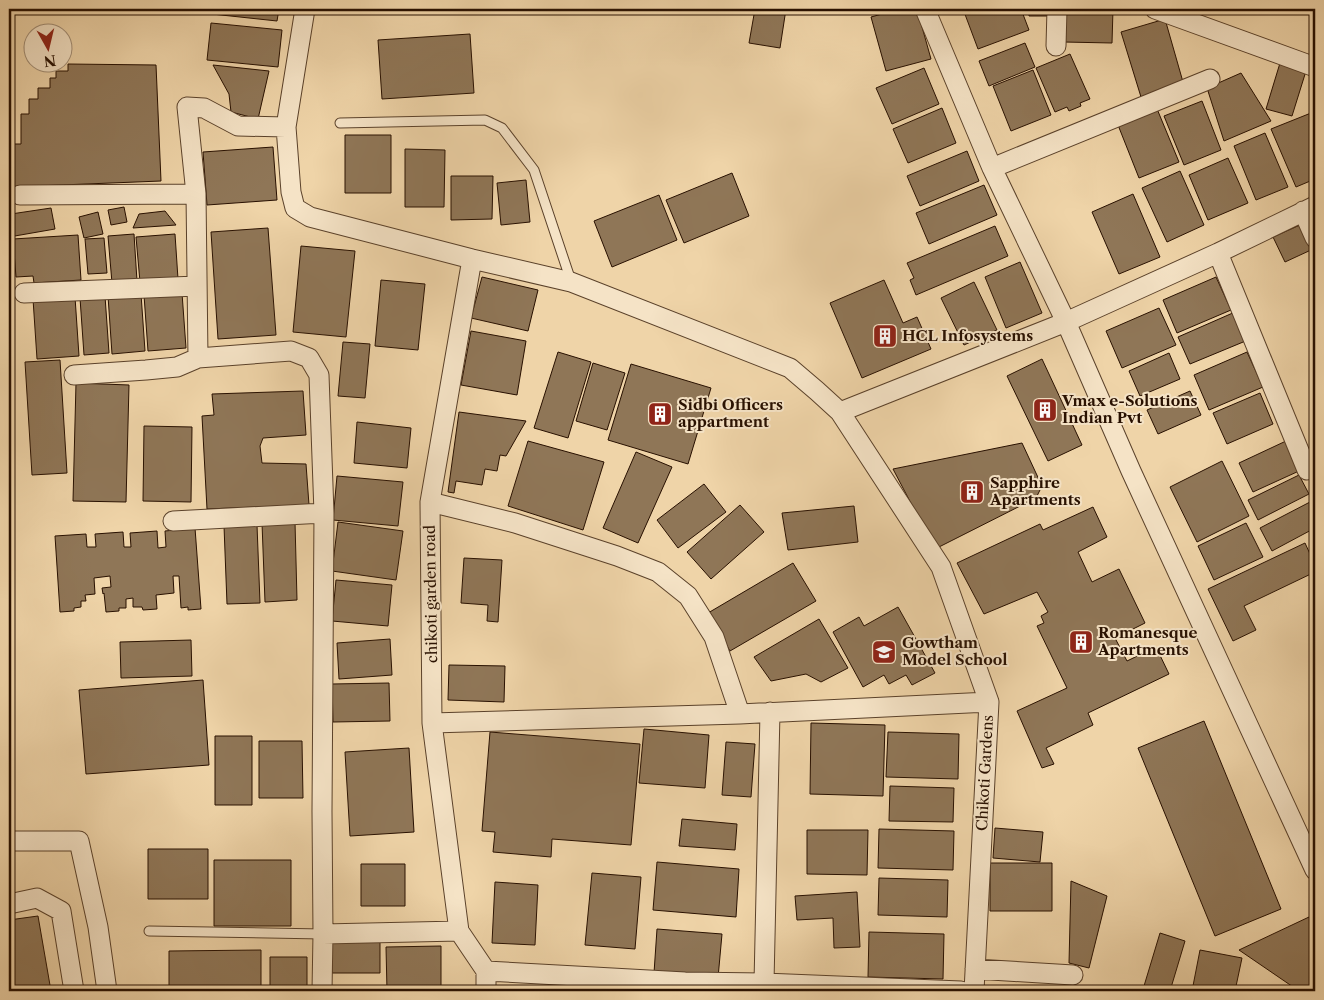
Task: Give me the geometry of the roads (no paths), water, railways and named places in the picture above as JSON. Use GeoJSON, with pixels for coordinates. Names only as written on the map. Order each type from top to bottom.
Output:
{"type":"FeatureCollection","features":[{"type":"Feature","properties":{"kind":"street"},"geometry":{"type":"LineString","coordinates":[[198,358],[196,194],[187,107],[204,108],[238,126],[286,127],[305,9]]}},
{"type":"Feature","properties":{"kind":"street"},"geometry":{"type":"LineString","coordinates":[[925,9],[992,168],[1066,322],[1130,471],[1315,870]]}},
{"type":"Feature","properties":{"kind":"street"},"geometry":{"type":"LineString","coordinates":[[1056,46],[1057,9]]}},
{"type":"Feature","properties":{"kind":"street"},"geometry":{"type":"LineString","coordinates":[[1155,9],[1315,67]]}},
{"type":"Feature","properties":{"kind":"street"},"geometry":{"type":"LineString","coordinates":[[992,168],[1210,79]]}},
{"type":"Feature","properties":{"kind":"street","name":"Chikoti Gardens"},"geometry":{"type":"LineString","coordinates":[[286,127],[291,192],[295,208],[310,217],[472,259],[571,282],[790,368],[840,412],[941,567],[989,702],[974,991]]}},
{"type":"Feature","properties":{"kind":"street"},"geometry":{"type":"LineString","coordinates":[[20,195],[196,194]]}},
{"type":"Feature","properties":{"kind":"street"},"geometry":{"type":"LineString","coordinates":[[840,412],[1066,322],[1218,253],[1309,208],[1315,238]]}},
{"type":"Feature","properties":{"kind":"street"},"geometry":{"type":"LineString","coordinates":[[1218,253],[1307,470]]}},
{"type":"Feature","properties":{"kind":"street","name":"chikoti garden road"},"geometry":{"type":"LineString","coordinates":[[459,931],[432,723],[430,502],[472,259]]}},
{"type":"Feature","properties":{"kind":"street"},"geometry":{"type":"LineString","coordinates":[[24,293],[197,286]]}},
{"type":"Feature","properties":{"kind":"street"},"geometry":{"type":"LineString","coordinates":[[74,375],[177,367],[198,358],[292,351],[309,358],[319,375],[324,513],[322,812],[324,934],[322,991]]}},
{"type":"Feature","properties":{"kind":"street"},"geometry":{"type":"LineString","coordinates":[[430,502],[515,523],[617,556],[658,572],[688,596],[714,637],[740,714]]}},
{"type":"Feature","properties":{"kind":"street"},"geometry":{"type":"LineString","coordinates":[[173,521],[324,513]]}},
{"type":"Feature","properties":{"kind":"street"},"geometry":{"type":"LineString","coordinates":[[432,723],[740,714],[989,702]]}},
{"type":"Feature","properties":{"kind":"street"},"geometry":{"type":"LineString","coordinates":[[764,983],[770,712]]}},
{"type":"Feature","properties":{"kind":"street"},"geometry":{"type":"LineString","coordinates":[[9,841],[79,841],[98,927],[107,991]]}},
{"type":"Feature","properties":{"kind":"street"},"geometry":{"type":"LineString","coordinates":[[9,904],[37,898],[61,911],[74,991]]}},
{"type":"Feature","properties":{"kind":"street"},"geometry":{"type":"LineString","coordinates":[[324,934],[459,931],[486,971],[486,991]]}},
{"type":"Feature","properties":{"kind":"street"},"geometry":{"type":"LineString","coordinates":[[974,969],[1073,975]]}},
{"type":"Feature","properties":{"kind":"street"},"geometry":{"type":"LineString","coordinates":[[486,971],[685,987],[764,983],[834,988],[961,991]]}},
{"type":"Feature","properties":{"kind":"lane"},"geometry":{"type":"LineString","coordinates":[[340,123],[485,120],[502,128],[534,170],[571,282]]}},
{"type":"Feature","properties":{"kind":"lane"},"geometry":{"type":"LineString","coordinates":[[149,931],[324,934]]}},
{"type":"Feature","properties":{"kind":"place","name":"HCL Infosystems"},"geometry":{"type":"Point","coordinates":[885,336]}},
{"type":"Feature","properties":{"kind":"place","name":"Vmax e-Solutions Indian Pvt"},"geometry":{"type":"Point","coordinates":[1045,410]}},
{"type":"Feature","properties":{"kind":"place","name":"Sidbi Officers appartment"},"geometry":{"type":"Point","coordinates":[660,414]}},
{"type":"Feature","properties":{"kind":"place","name":"Sapphire Apartments"},"geometry":{"type":"Point","coordinates":[972,492]}},
{"type":"Feature","properties":{"kind":"place","name":"Romanesque Apartments"},"geometry":{"type":"Point","coordinates":[1081,642]}},
{"type":"Feature","properties":{"kind":"place","name":"Gowtham Model School"},"geometry":{"type":"Point","coordinates":[884,652]}}]}
